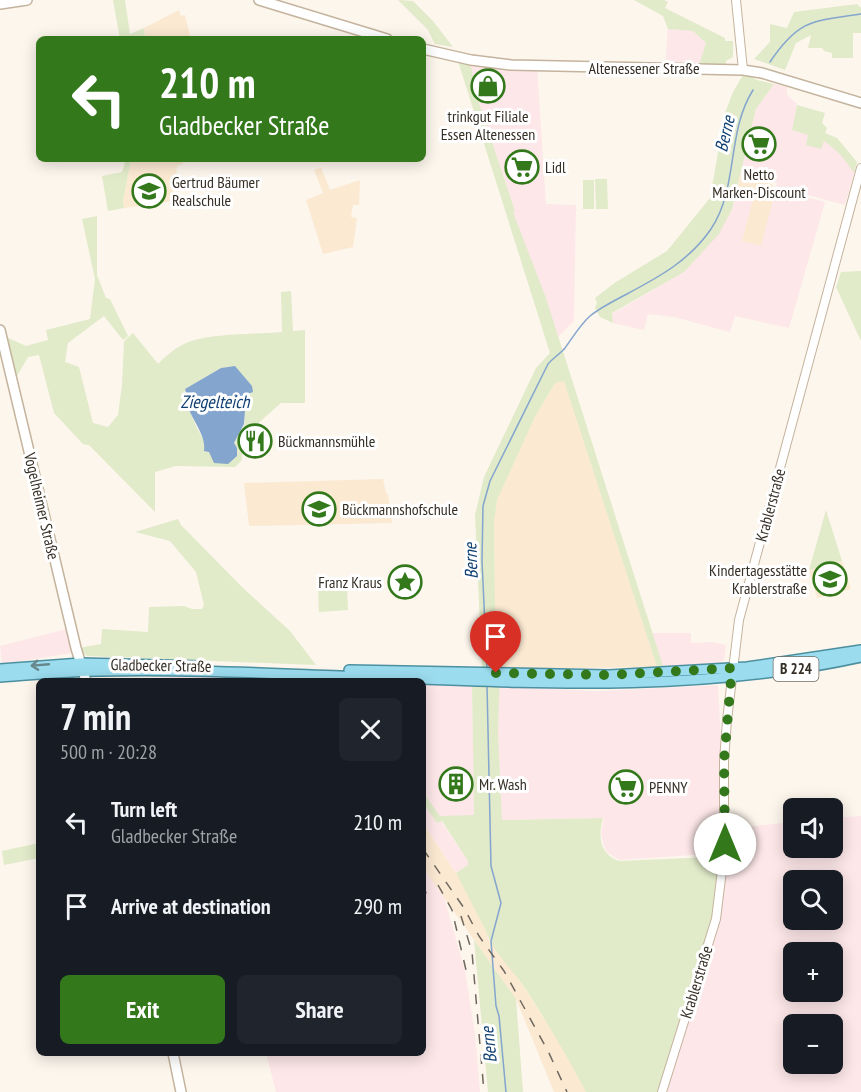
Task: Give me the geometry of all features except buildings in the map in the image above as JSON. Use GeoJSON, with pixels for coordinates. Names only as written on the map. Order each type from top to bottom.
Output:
{"type":"FeatureCollection","features":[{"type":"Feature","properties":{"kind":"main road"},"geometry":{"type":"LineString","coordinates":[[0,4],[27,0]]}},
{"type":"Feature","properties":{"kind":"main road"},"geometry":{"type":"LineString","coordinates":[[259,0],[377,36]]}},
{"type":"Feature","properties":{"kind":"main road","name":"Altenessener Straße"},"geometry":{"type":"LineString","coordinates":[[426,50],[471,60],[511,65],[743,70],[762,73],[861,103]]}},
{"type":"Feature","properties":{"kind":"main road","name":"Vogelheimer Straße"},"geometry":{"type":"LineString","coordinates":[[0,330],[84,672]]}},
{"type":"Feature","properties":{"kind":"main road","name":"Gladbecker Straße"},"geometry":{"type":"LineString","coordinates":[[0,669],[481,677],[732,673],[861,650]]}},
{"type":"Feature","properties":{"kind":"main road","name":"Gladbecker Straße"},"geometry":{"type":"LineString","coordinates":[[493,677],[610,684],[732,673],[861,657]]}},
{"type":"Feature","properties":{"kind":"main road"},"geometry":{"type":"LineString","coordinates":[[94,678],[99,671]]}},
{"type":"Feature","properties":{"kind":"main road","name":"Gladbecker Straße"},"geometry":{"type":"LineString","coordinates":[[0,677],[99,671],[481,677]]}},
{"type":"Feature","properties":{"kind":"main road"},"geometry":{"type":"LineString","coordinates":[[610,684],[616,674]]}},
{"type":"Feature","properties":{"kind":"main road"},"geometry":{"type":"LineString","coordinates":[[173,1056],[181,1092]]}},
{"type":"Feature","properties":{"kind":"street"},"geometry":{"type":"LineString","coordinates":[[736,0],[743,70]]}},
{"type":"Feature","properties":{"kind":"street","name":"Krablerstraße"},"geometry":{"type":"LineString","coordinates":[[662,1092],[711,936],[721,891],[725,844],[724,761],[740,613],[861,168]]}},
{"type":"Feature","properties":{"kind":"shaded area"},"geometry":{"type":"Polygon","coordinates":[[[179,10],[181,16],[185,15],[190,36],[145,36],[144,28],[179,10]]]}},
{"type":"Feature","properties":{"kind":"shaded area"},"geometry":{"type":"Polygon","coordinates":[[[668,29],[693,31],[706,43],[698,68],[665,68],[668,29]]]}},
{"type":"Feature","properties":{"kind":"shaded area"},"geometry":{"type":"Polygon","coordinates":[[[470,66],[537,67],[546,204],[576,205],[574,321],[558,337],[546,298],[518,228],[513,212],[515,211],[476,94],[470,66]]]}},
{"type":"Feature","properties":{"kind":"shaded area"},"geometry":{"type":"Polygon","coordinates":[[[774,84],[787,87],[787,95],[797,104],[792,130],[808,135],[806,145],[824,141],[847,160],[854,173],[845,205],[785,189],[776,186],[777,183],[740,176],[756,109],[774,84]]]}},
{"type":"Feature","properties":{"kind":"shaded area","name":"Gertrud Bäumer Realschule"},"geometry":{"type":"Polygon","coordinates":[[[130,162],[183,162],[183,164],[177,166],[176,179],[171,181],[175,201],[124,208],[123,202],[130,162]]]}},
{"type":"Feature","properties":{"kind":"shaded area"},"geometry":{"type":"Polygon","coordinates":[[[321,167],[330,190],[360,180],[359,205],[353,205],[351,217],[357,218],[353,247],[323,254],[306,200],[323,193],[314,170],[321,167]]]}},
{"type":"Feature","properties":{"kind":"shaded area"},"geometry":{"type":"Polygon","coordinates":[[[740,176],[771,184],[776,189],[761,246],[742,241],[754,196],[737,191],[740,176]]]}},
{"type":"Feature","properties":{"kind":"shaded area"},"geometry":{"type":"Polygon","coordinates":[[[776,189],[825,202],[789,328],[735,316],[730,332],[674,317],[648,314],[644,330],[613,323],[612,314],[684,272],[701,253],[732,209],[737,191],[754,195],[761,245],[776,189]]]}},
{"type":"Feature","properties":{"kind":"shaded area"},"geometry":{"type":"Polygon","coordinates":[[[564,380],[657,667],[500,669],[495,603],[494,523],[497,500],[535,417],[555,383],[564,380]]]}},
{"type":"Feature","properties":{"kind":"shaded area","name":"Bückmannshofschule"},"geometry":{"type":"Polygon","coordinates":[[[383,479],[388,494],[392,523],[249,526],[244,483],[383,479]]]}},
{"type":"Feature","properties":{"kind":"shaded area","name":"Kindertagesstätte Krablerstraße"},"geometry":{"type":"Polygon","coordinates":[[[842,561],[851,589],[817,598],[809,570],[842,561]]]}},
{"type":"Feature","properties":{"kind":"shaded area"},"geometry":{"type":"Polygon","coordinates":[[[67,629],[72,653],[2,664],[0,646],[67,629]]]}},
{"type":"Feature","properties":{"kind":"shaded area"},"geometry":{"type":"Polygon","coordinates":[[[652,633],[691,633],[691,643],[712,642],[726,645],[724,660],[718,663],[663,666],[652,633]]]}},
{"type":"Feature","properties":{"kind":"shaded area"},"geometry":{"type":"Polygon","coordinates":[[[212,674],[324,676],[325,678],[158,678],[212,674]]]}},
{"type":"Feature","properties":{"kind":"shaded area"},"geometry":{"type":"Polygon","coordinates":[[[426,680],[472,682],[474,816],[440,816],[426,796],[426,680]]]}},
{"type":"Feature","properties":{"kind":"shaded area"},"geometry":{"type":"Polygon","coordinates":[[[718,685],[723,853],[619,860],[607,852],[604,846],[601,834],[604,818],[502,820],[498,733],[499,687],[599,691],[718,685]]]}},
{"type":"Feature","properties":{"kind":"shaded area"},"geometry":{"type":"Polygon","coordinates":[[[426,807],[437,823],[441,821],[468,861],[468,865],[456,873],[426,828],[426,807]]]}},
{"type":"Feature","properties":{"kind":"shaded area"},"geometry":{"type":"Polygon","coordinates":[[[861,816],[861,1092],[664,1092],[713,935],[725,829],[783,823],[783,858],[843,858],[843,817],[861,816]]]}},
{"type":"Feature","properties":{"kind":"shaded area"},"geometry":{"type":"Polygon","coordinates":[[[426,828],[459,878],[489,941],[524,987],[565,1052],[586,1092],[554,1092],[516,999],[426,872],[426,828]]]}},
{"type":"Feature","properties":{"kind":"shaded area"},"geometry":{"type":"Polygon","coordinates":[[[426,872],[444,897],[465,971],[475,1034],[480,1092],[276,1092],[267,1056],[426,1056],[426,872]]]}},
{"type":"Feature","properties":{"kind":"green space"},"geometry":{"type":"Polygon","coordinates":[[[113,0],[125,0],[130,34],[144,28],[145,36],[119,36],[113,0]]]}},
{"type":"Feature","properties":{"kind":"green space"},"geometry":{"type":"Polygon","coordinates":[[[398,0],[413,1],[433,21],[453,47],[435,44],[428,30],[398,0]]]}},
{"type":"Feature","properties":{"kind":"green space"},"geometry":{"type":"Polygon","coordinates":[[[634,0],[664,0],[668,2],[665,8],[725,38],[725,41],[733,41],[733,57],[726,61],[726,68],[698,68],[706,43],[693,31],[668,29],[663,16],[634,0]]]}},
{"type":"Feature","properties":{"kind":"green space"},"geometry":{"type":"Polygon","coordinates":[[[857,4],[861,8],[861,33],[853,33],[853,58],[832,58],[832,53],[822,48],[808,48],[811,35],[796,43],[785,70],[754,59],[770,42],[770,24],[787,28],[794,12],[857,4]]]}},
{"type":"Feature","properties":{"kind":"green space"},"geometry":{"type":"Polygon","coordinates":[[[457,58],[470,61],[476,94],[515,211],[513,212],[546,298],[663,666],[657,667],[564,381],[555,383],[535,417],[497,500],[494,523],[497,653],[500,669],[498,733],[502,820],[603,818],[602,844],[607,854],[619,861],[711,857],[723,853],[713,917],[659,1092],[586,1092],[533,1001],[488,938],[456,873],[468,865],[468,861],[442,821],[437,823],[426,807],[426,796],[440,816],[474,815],[472,682],[482,669],[475,515],[484,477],[536,368],[550,353],[457,58]]]}},
{"type":"Feature","properties":{"kind":"green space"},"geometry":{"type":"Polygon","coordinates":[[[744,73],[757,80],[774,84],[756,109],[732,209],[719,234],[684,272],[612,313],[613,323],[600,317],[595,308],[597,303],[595,298],[616,282],[667,251],[710,198],[725,113],[744,73]]]}},
{"type":"Feature","properties":{"kind":"green space"},"geometry":{"type":"Polygon","coordinates":[[[797,105],[825,113],[822,123],[827,128],[825,133],[837,138],[857,162],[854,173],[837,152],[824,141],[821,149],[806,145],[808,135],[792,130],[797,105]]]}},
{"type":"Feature","properties":{"kind":"green space"},"geometry":{"type":"Polygon","coordinates":[[[125,162],[130,162],[123,201],[124,208],[108,211],[102,176],[122,172],[125,162]]]}},
{"type":"Feature","properties":{"kind":"green space"},"geometry":{"type":"Polygon","coordinates":[[[595,179],[607,179],[608,209],[596,209],[595,179]]]}},
{"type":"Feature","properties":{"kind":"green space"},"geometry":{"type":"Polygon","coordinates":[[[583,180],[594,180],[594,209],[583,209],[583,180]]]}},
{"type":"Feature","properties":{"kind":"green space"},"geometry":{"type":"Polygon","coordinates":[[[97,216],[97,275],[106,298],[110,299],[128,336],[123,340],[104,316],[68,343],[65,362],[79,367],[93,423],[108,427],[118,415],[124,341],[133,333],[158,364],[180,346],[202,338],[282,332],[281,292],[291,291],[293,331],[305,330],[305,403],[281,403],[267,415],[249,435],[242,460],[235,467],[176,466],[155,472],[155,512],[89,445],[83,444],[54,413],[39,355],[28,357],[13,383],[2,335],[26,346],[48,340],[46,330],[90,319],[95,279],[82,219],[97,216]],[[235,367],[221,368],[185,389],[186,402],[205,443],[234,443],[244,426],[242,399],[252,386],[235,367]]]}},
{"type":"Feature","properties":{"kind":"green space"},"geometry":{"type":"Polygon","coordinates":[[[861,271],[861,341],[836,287],[841,272],[861,271]]]}},
{"type":"Feature","properties":{"kind":"green space"},"geometry":{"type":"Polygon","coordinates":[[[826,510],[842,561],[809,570],[826,510]]]}},
{"type":"Feature","properties":{"kind":"green space"},"geometry":{"type":"Polygon","coordinates":[[[178,519],[181,525],[243,588],[290,631],[316,665],[87,656],[78,648],[101,644],[102,629],[148,632],[149,607],[184,606],[202,609],[204,605],[196,572],[170,541],[135,532],[178,519]]]}},
{"type":"Feature","properties":{"kind":"green space"},"geometry":{"type":"Polygon","coordinates":[[[347,587],[348,610],[319,612],[318,588],[347,587]]]}},
{"type":"Feature","properties":{"kind":"green space"},"geometry":{"type":"Polygon","coordinates":[[[36,844],[36,859],[4,865],[2,851],[36,844]]]}},
{"type":"Feature","properties":{"kind":"green space"},"geometry":{"type":"Polygon","coordinates":[[[474,940],[516,999],[523,1092],[488,1092],[474,940]]]}},
{"type":"Feature","properties":{"kind":"water","name":"Ziegelteich"},"geometry":{"type":"Polygon","coordinates":[[[235,366],[252,386],[253,392],[243,396],[241,406],[245,410],[244,424],[234,443],[237,456],[228,464],[214,463],[209,452],[204,451],[203,439],[189,410],[185,389],[221,368],[235,366]]]}},
{"type":"Feature","properties":{"kind":"waterway","name":"Berne"},"geometry":{"type":"LineString","coordinates":[[770,62],[790,37],[808,25],[831,18],[861,14]]}},
{"type":"Feature","properties":{"kind":"waterway","name":"Berne"},"geometry":{"type":"LineString","coordinates":[[487,669],[482,561],[483,506],[490,481],[548,364],[565,348],[583,323],[603,307],[650,282],[683,259],[711,229],[726,196],[739,124],[753,90]]}},
{"type":"Feature","properties":{"kind":"waterway","name":"Berne"},"geometry":{"type":"LineString","coordinates":[[487,685],[491,866],[501,903],[491,941],[506,1092]]}},
{"type":"Feature","properties":{"kind":"railway"},"geometry":{"type":"LineString","coordinates":[[426,853],[504,971],[548,1051],[567,1092]]}},
{"type":"Feature","properties":{"kind":"railway"},"geometry":{"type":"LineString","coordinates":[[438,885],[452,910],[466,970]]}},
{"type":"Feature","properties":{"kind":"railway"},"geometry":{"type":"LineString","coordinates":[[426,893],[429,902]]}},
{"type":"Feature","properties":{"kind":"railway"},"geometry":{"type":"LineString","coordinates":[[461,916],[472,952],[484,1092]]}},
{"type":"Feature","properties":{"kind":"place","name":"trinkgut Filiale Essen Altenessen"},"geometry":{"type":"Point","coordinates":[488,86]}},
{"type":"Feature","properties":{"kind":"place","name":"Netto Marken-Discount"},"geometry":{"type":"Point","coordinates":[759,144]}},
{"type":"Feature","properties":{"kind":"place","name":"Lidl"},"geometry":{"type":"Point","coordinates":[522,167]}},
{"type":"Feature","properties":{"kind":"place","name":"Gertrud Bäumer Realschule"},"geometry":{"type":"Point","coordinates":[149,191]}},
{"type":"Feature","properties":{"kind":"place","name":"Bückmannsmühle"},"geometry":{"type":"Point","coordinates":[255,441]}},
{"type":"Feature","properties":{"kind":"place","name":"Bückmannshofschule"},"geometry":{"type":"Point","coordinates":[319,509]}},
{"type":"Feature","properties":{"kind":"place","name":"Kindertagesstätte Krablerstraße"},"geometry":{"type":"Point","coordinates":[830,579]}},
{"type":"Feature","properties":{"kind":"place","name":"Franz Kraus"},"geometry":{"type":"Point","coordinates":[405,582]}},
{"type":"Feature","properties":{"kind":"place","name":"Mr. Wash"},"geometry":{"type":"Point","coordinates":[456,784]}},
{"type":"Feature","properties":{"kind":"place","name":"PENNY"},"geometry":{"type":"Point","coordinates":[626,787]}},
{"type":"Feature","properties":{"kind":"route"},"geometry":{"type":"LineString","coordinates":[[496,673],[609,675],[732,668],[724,761],[725,844]]}}]}
